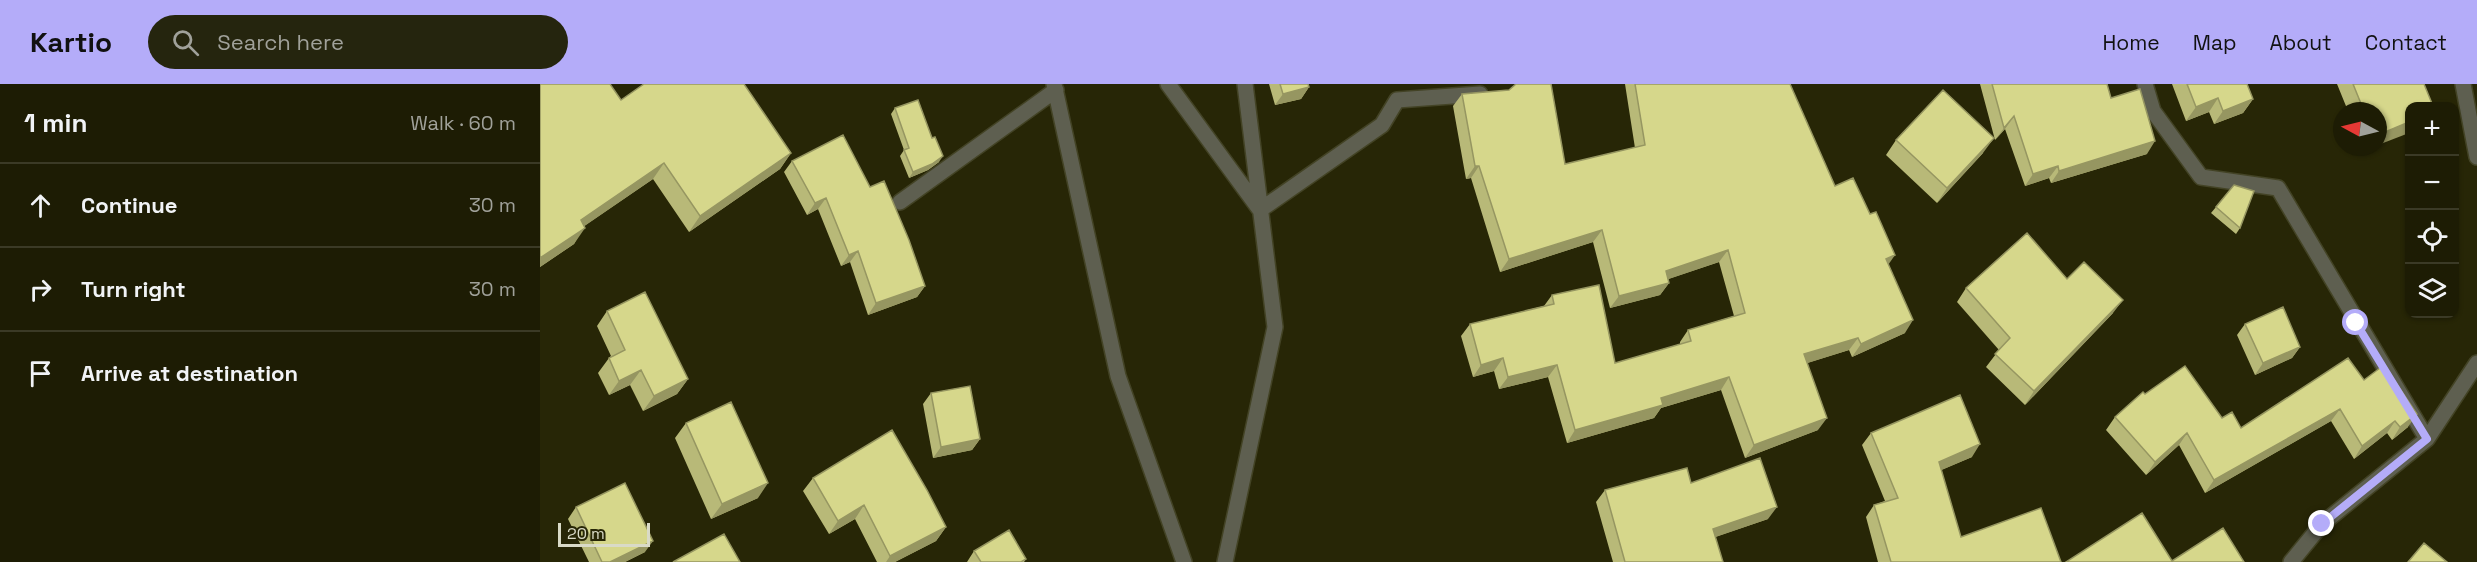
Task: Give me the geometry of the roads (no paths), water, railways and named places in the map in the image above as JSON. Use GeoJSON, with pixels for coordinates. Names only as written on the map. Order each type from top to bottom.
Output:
{"type":"FeatureCollection","features":[{"type":"Feature","properties":{"kind":"street"},"geometry":{"type":"LineString","coordinates":[[1168,84],[1260,210]]}},
{"type":"Feature","properties":{"kind":"street"},"geometry":{"type":"LineString","coordinates":[[1225,562],[1275,327],[1245,84]]}},
{"type":"Feature","properties":{"kind":"street"},"geometry":{"type":"LineString","coordinates":[[2145,84],[2153,111],[2200,177],[2278,188],[2427,439]]}},
{"type":"Feature","properties":{"kind":"street"},"geometry":{"type":"LineString","coordinates":[[2463,84],[2477,157]]}},
{"type":"Feature","properties":{"kind":"street"},"geometry":{"type":"LineString","coordinates":[[900,202],[1055,87],[1118,376],[1184,562]]}},
{"type":"Feature","properties":{"kind":"street"},"geometry":{"type":"LineString","coordinates":[[1260,210],[1382,125],[1397,100],[1499,93]]}},
{"type":"Feature","properties":{"kind":"street"},"geometry":{"type":"LineString","coordinates":[[2291,562],[2322,524],[2427,439],[2477,363]]}}]}
